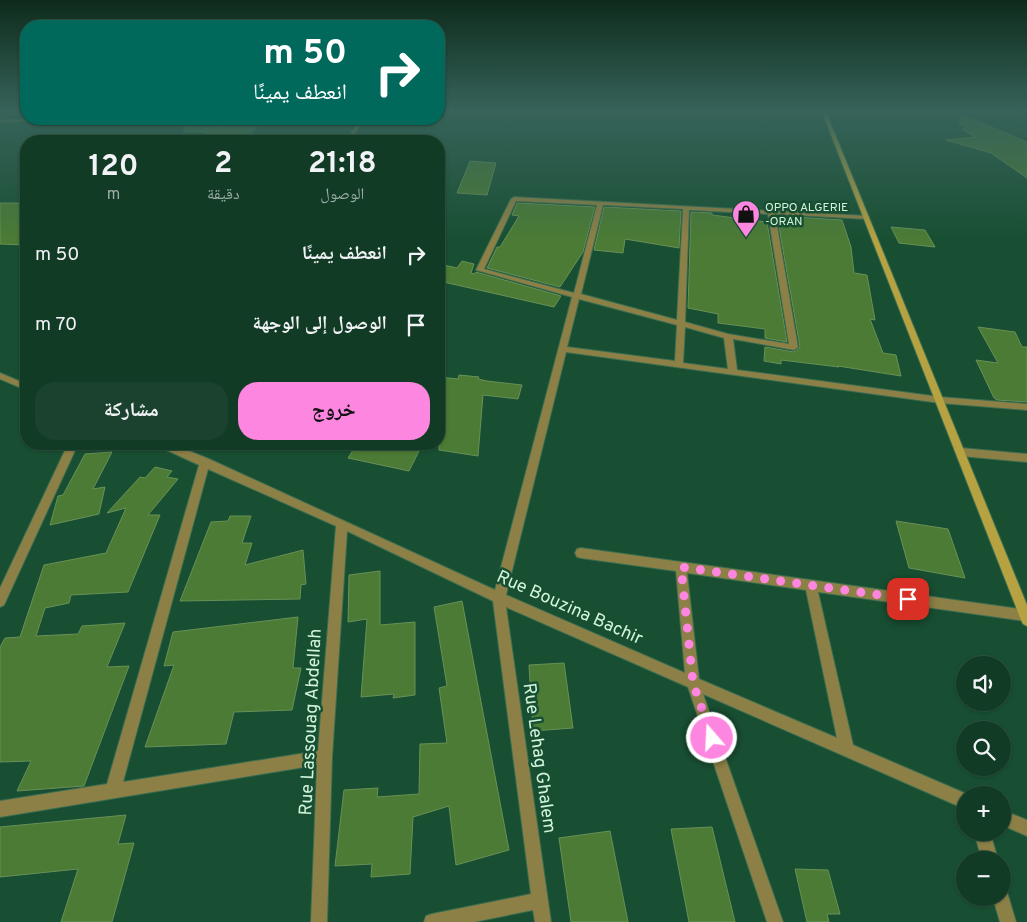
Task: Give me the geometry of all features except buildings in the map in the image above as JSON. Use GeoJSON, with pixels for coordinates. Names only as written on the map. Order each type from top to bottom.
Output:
{"type":"FeatureCollection","features":[{"type":"Feature","properties":{"kind":"main road"},"geometry":{"type":"LineString","coordinates":[[841,155],[1026,618]]}},
{"type":"Feature","properties":{"kind":"street"},"geometry":{"type":"LineString","coordinates":[[771,212],[794,347],[728,336],[480,270],[514,200],[771,212],[866,217]]}},
{"type":"Feature","properties":{"kind":"street"},"geometry":{"type":"LineString","coordinates":[[499,598],[600,204]]}},
{"type":"Feature","properties":{"kind":"street"},"geometry":{"type":"LineString","coordinates":[[679,365],[686,208]]}},
{"type":"Feature","properties":{"kind":"street"},"geometry":{"type":"LineString","coordinates":[[728,336],[733,372]]}},
{"type":"Feature","properties":{"kind":"street"},"geometry":{"type":"LineString","coordinates":[[562,349],[940,400],[1027,407]]}},
{"type":"Feature","properties":{"kind":"street"},"geometry":{"type":"LineString","coordinates":[[0,376],[20,384]]}},
{"type":"Feature","properties":{"kind":"street"},"geometry":{"type":"LineString","coordinates":[[0,601],[70,450]]}},
{"type":"Feature","properties":{"kind":"street","name":"Rue Bouzina Bachir"},"geometry":{"type":"LineString","coordinates":[[176,450],[342,524],[499,598],[956,797]]}},
{"type":"Feature","properties":{"kind":"street"},"geometry":{"type":"LineString","coordinates":[[961,452],[1027,458]]}},
{"type":"Feature","properties":{"kind":"street"},"geometry":{"type":"LineString","coordinates":[[113,791],[205,462]]}},
{"type":"Feature","properties":{"kind":"street","name":"Rue Lassouag Abdellah"},"geometry":{"type":"LineString","coordinates":[[319,922],[325,757],[342,524]]}},
{"type":"Feature","properties":{"kind":"street"},"geometry":{"type":"LineString","coordinates":[[581,553],[811,585],[1026,618]]}},
{"type":"Feature","properties":{"kind":"street"},"geometry":{"type":"LineString","coordinates":[[681,567],[693,683],[775,922]]}},
{"type":"Feature","properties":{"kind":"street"},"geometry":{"type":"LineString","coordinates":[[811,585],[847,750]]}},
{"type":"Feature","properties":{"kind":"street","name":"Rue Lehag Ghalem"},"geometry":{"type":"LineString","coordinates":[[499,598],[544,922]]}},
{"type":"Feature","properties":{"kind":"street"},"geometry":{"type":"LineString","coordinates":[[0,809],[325,757]]}},
{"type":"Feature","properties":{"kind":"street"},"geometry":{"type":"LineString","coordinates":[[1011,821],[1027,828]]}},
{"type":"Feature","properties":{"kind":"street"},"geometry":{"type":"LineString","coordinates":[[432,922],[540,900]]}},
{"type":"Feature","properties":{"kind":"street"},"geometry":{"type":"LineString","coordinates":[[1003,906],[1008,922]]}},
{"type":"Feature","properties":{"kind":"place","name":"OPPO ALGERIE -ORAN"},"geometry":{"type":"Point","coordinates":[746,238]}},
{"type":"Feature","properties":{"kind":"route"},"geometry":{"type":"LineString","coordinates":[[712,738],[693,683],[681,567],[908,599]]}}]}
